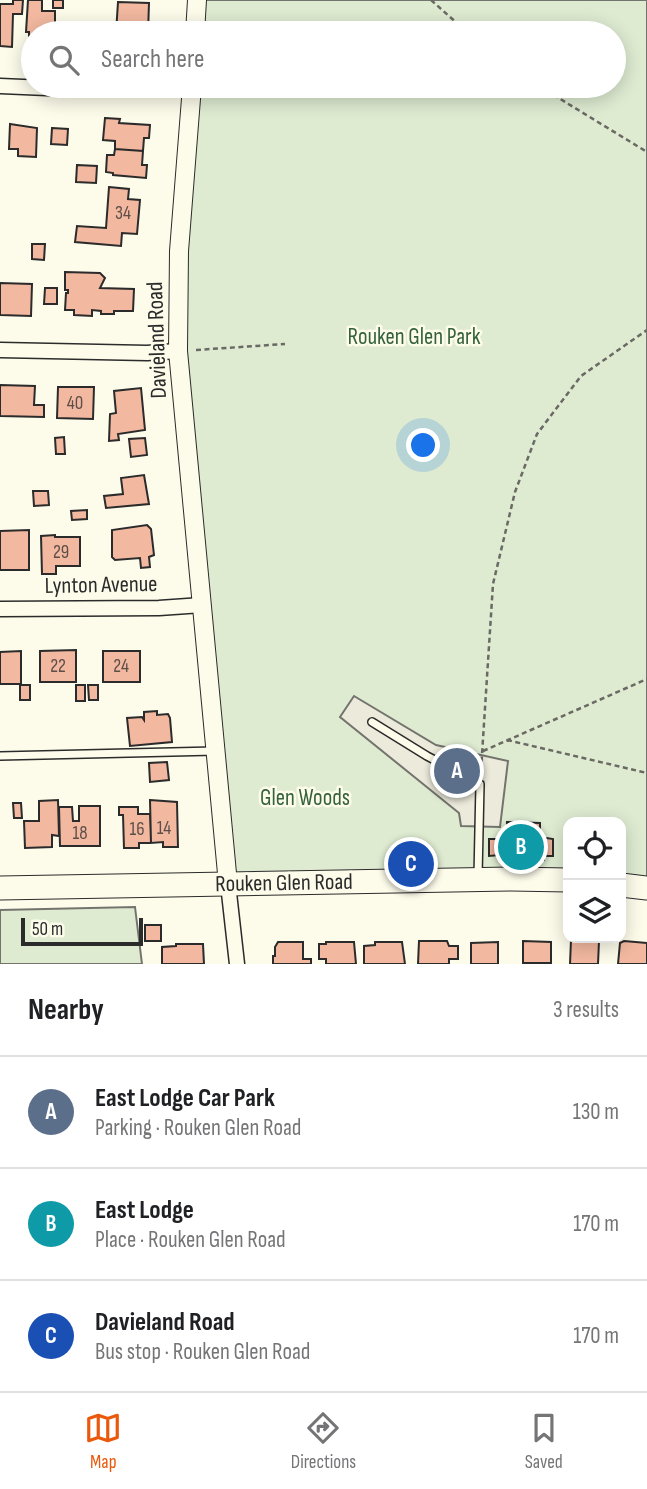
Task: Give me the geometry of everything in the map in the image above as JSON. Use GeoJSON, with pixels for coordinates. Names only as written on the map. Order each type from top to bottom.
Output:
{"type":"FeatureCollection","features":[{"type":"Feature","properties":{"kind":"main road","name":"Rouken Glen Road"},"geometry":{"type":"LineString","coordinates":[[0,888],[563,880]]}},
{"type":"Feature","properties":{"kind":"main road"},"geometry":{"type":"LineString","coordinates":[[626,886],[647,888]]}},
{"type":"Feature","properties":{"kind":"street"},"geometry":{"type":"LineString","coordinates":[[196,21],[197,0]]}},
{"type":"Feature","properties":{"kind":"street"},"geometry":{"type":"LineString","coordinates":[[0,86],[21,87]]}},
{"type":"Feature","properties":{"kind":"street","name":"Davieland Road"},"geometry":{"type":"LineString","coordinates":[[190,98],[179,251],[178,351],[228,884]]}},
{"type":"Feature","properties":{"kind":"street"},"geometry":{"type":"LineString","coordinates":[[0,350],[146,353],[178,351]]}},
{"type":"Feature","properties":{"kind":"street","name":"Lynton Avenue"},"geometry":{"type":"LineString","coordinates":[[0,609],[159,608],[202,605]]}},
{"type":"Feature","properties":{"kind":"street"},"geometry":{"type":"LineString","coordinates":[[228,884],[237,964]]}},
{"type":"Feature","properties":{"kind":"lane"},"geometry":{"type":"LineString","coordinates":[[372,722],[427,756],[480,784],[478,880]]}},
{"type":"Feature","properties":{"kind":"lane"},"geometry":{"type":"LineString","coordinates":[[0,756],[216,751]]}},
{"type":"Feature","properties":{"kind":"path"},"geometry":{"type":"LineString","coordinates":[[431,0],[455,21]]}},
{"type":"Feature","properties":{"kind":"path"},"geometry":{"type":"LineString","coordinates":[[559,98],[647,152]]}},
{"type":"Feature","properties":{"kind":"path"},"geometry":{"type":"LineString","coordinates":[[480,784],[493,584],[515,492],[537,434],[581,376],[647,330]]}},
{"type":"Feature","properties":{"kind":"path"},"geometry":{"type":"LineString","coordinates":[[178,351],[285,344]]}},
{"type":"Feature","properties":{"kind":"path"},"geometry":{"type":"LineString","coordinates":[[482,751],[647,680]]}},
{"type":"Feature","properties":{"kind":"path"},"geometry":{"type":"LineString","coordinates":[[506,740],[647,774]]}},
{"type":"Feature","properties":{"kind":"green space","name":"Rouken Glen Park"},"geometry":{"type":"Polygon","coordinates":[[[197,0],[647,0],[647,888],[626,886],[626,817],[563,817],[563,880],[228,884],[178,351],[191,98],[626,98],[626,21],[196,21],[197,0]]]}},
{"type":"Feature","properties":{"kind":"green space"},"geometry":{"type":"Polygon","coordinates":[[[135,907],[142,964],[0,964],[0,910],[135,907]]]}},
{"type":"Feature","properties":{"kind":"shaded area"},"geometry":{"type":"Polygon","coordinates":[[[354,696],[436,745],[508,761],[500,827],[461,826],[459,813],[340,717],[354,696]]]}},
{"type":"Feature","properties":{"kind":"building"},"geometry":{"type":"Polygon","coordinates":[[[13,0],[23,0],[22,14],[13,14],[12,47],[0,46],[0,4],[13,4],[13,0]]]}},
{"type":"Feature","properties":{"kind":"building"},"geometry":{"type":"Polygon","coordinates":[[[28,0],[42,0],[42,11],[55,11],[55,21],[27,21],[28,0]]]}},
{"type":"Feature","properties":{"kind":"building"},"geometry":{"type":"Polygon","coordinates":[[[53,0],[63,0],[63,8],[53,8],[53,0]]]}},
{"type":"Feature","properties":{"kind":"building"},"geometry":{"type":"Polygon","coordinates":[[[118,2],[149,3],[148,21],[117,21],[118,2]]]}},
{"type":"Feature","properties":{"kind":"building"},"geometry":{"type":"Polygon","coordinates":[[[105,118],[120,119],[119,123],[150,125],[149,138],[144,138],[143,151],[115,149],[115,141],[103,140],[105,118]]]}},
{"type":"Feature","properties":{"kind":"building"},"geometry":{"type":"Polygon","coordinates":[[[10,124],[37,128],[36,157],[18,156],[18,149],[9,149],[10,124]]]}},
{"type":"Feature","properties":{"kind":"building"},"geometry":{"type":"Polygon","coordinates":[[[52,128],[68,129],[67,145],[51,144],[52,128]]]}},
{"type":"Feature","properties":{"kind":"building"},"geometry":{"type":"Polygon","coordinates":[[[115,149],[143,151],[142,165],[147,165],[146,178],[106,172],[107,155],[114,155],[115,149]]]}},
{"type":"Feature","properties":{"kind":"building"},"geometry":{"type":"Polygon","coordinates":[[[77,165],[97,166],[96,183],[76,182],[77,165]]]}},
{"type":"Feature","properties":{"kind":"building"},"geometry":{"type":"Polygon","coordinates":[[[109,187],[129,189],[128,199],[140,200],[137,234],[122,233],[121,246],[75,242],[77,226],[106,228],[109,187]]]}},
{"type":"Feature","properties":{"kind":"building"},"geometry":{"type":"Polygon","coordinates":[[[32,244],[45,244],[44,260],[32,259],[32,244]]]}},
{"type":"Feature","properties":{"kind":"building"},"geometry":{"type":"Polygon","coordinates":[[[65,272],[100,273],[105,278],[100,288],[134,289],[133,311],[101,314],[101,311],[92,310],[92,316],[74,315],[74,310],[65,310],[68,290],[65,290],[65,272]]]}},
{"type":"Feature","properties":{"kind":"building"},"geometry":{"type":"Polygon","coordinates":[[[0,283],[32,284],[31,316],[0,315],[0,283]]]}},
{"type":"Feature","properties":{"kind":"building"},"geometry":{"type":"Polygon","coordinates":[[[45,288],[57,288],[57,304],[44,304],[45,288]]]}},
{"type":"Feature","properties":{"kind":"building"},"geometry":{"type":"Polygon","coordinates":[[[0,385],[35,386],[34,405],[44,405],[44,417],[0,416],[0,385]]]}},
{"type":"Feature","properties":{"kind":"building"},"geometry":{"type":"Polygon","coordinates":[[[58,387],[94,387],[93,419],[57,418],[58,387]]]}},
{"type":"Feature","properties":{"kind":"building"},"geometry":{"type":"Polygon","coordinates":[[[141,388],[145,430],[118,434],[119,440],[109,441],[110,414],[116,413],[114,391],[141,388]]]}},
{"type":"Feature","properties":{"kind":"building"},"geometry":{"type":"Polygon","coordinates":[[[64,437],[65,454],[56,454],[55,438],[64,437]]]}},
{"type":"Feature","properties":{"kind":"building"},"geometry":{"type":"Polygon","coordinates":[[[145,438],[147,455],[131,457],[129,439],[145,438]]]}},
{"type":"Feature","properties":{"kind":"building"},"geometry":{"type":"Polygon","coordinates":[[[144,475],[149,504],[106,508],[104,496],[123,494],[121,478],[144,475]]]}},
{"type":"Feature","properties":{"kind":"building"},"geometry":{"type":"Polygon","coordinates":[[[33,491],[48,491],[49,505],[34,506],[33,491]]]}},
{"type":"Feature","properties":{"kind":"building"},"geometry":{"type":"Polygon","coordinates":[[[87,510],[87,519],[72,520],[71,511],[87,510]]]}},
{"type":"Feature","properties":{"kind":"building"},"geometry":{"type":"Polygon","coordinates":[[[147,525],[151,529],[154,555],[149,557],[150,567],[141,568],[140,558],[115,560],[112,557],[112,530],[147,525]]]}},
{"type":"Feature","properties":{"kind":"building"},"geometry":{"type":"Polygon","coordinates":[[[29,530],[29,570],[0,570],[0,531],[29,530]]]}},
{"type":"Feature","properties":{"kind":"building"},"geometry":{"type":"Polygon","coordinates":[[[41,536],[80,537],[80,566],[56,566],[56,574],[42,574],[41,536]]]}},
{"type":"Feature","properties":{"kind":"building"},"geometry":{"type":"Polygon","coordinates":[[[76,650],[76,682],[40,682],[40,651],[76,650]]]}},
{"type":"Feature","properties":{"kind":"building"},"geometry":{"type":"Polygon","coordinates":[[[21,651],[21,684],[0,684],[0,652],[21,651]]]}},
{"type":"Feature","properties":{"kind":"building"},"geometry":{"type":"Polygon","coordinates":[[[103,651],[140,651],[140,682],[103,682],[103,651]]]}},
{"type":"Feature","properties":{"kind":"building"},"geometry":{"type":"Polygon","coordinates":[[[20,685],[30,685],[30,700],[20,700],[20,685]]]}},
{"type":"Feature","properties":{"kind":"building"},"geometry":{"type":"Polygon","coordinates":[[[76,685],[85,685],[85,701],[76,701],[76,685]]]}},
{"type":"Feature","properties":{"kind":"building"},"geometry":{"type":"Polygon","coordinates":[[[88,685],[98,685],[98,700],[89,700],[88,685]]]}},
{"type":"Feature","properties":{"kind":"building"},"geometry":{"type":"Polygon","coordinates":[[[157,711],[157,715],[168,714],[170,718],[172,742],[130,746],[127,718],[142,717],[144,720],[144,712],[157,711]]]}},
{"type":"Feature","properties":{"kind":"building"},"geometry":{"type":"Polygon","coordinates":[[[167,762],[169,780],[150,782],[149,763],[167,762]]]}},
{"type":"Feature","properties":{"kind":"building"},"geometry":{"type":"Polygon","coordinates":[[[58,800],[59,836],[52,835],[52,847],[25,848],[24,821],[39,821],[39,801],[58,800]]]}},
{"type":"Feature","properties":{"kind":"building"},"geometry":{"type":"Polygon","coordinates":[[[150,800],[177,802],[178,847],[163,847],[163,842],[151,843],[150,800]]]}},
{"type":"Feature","properties":{"kind":"building"},"geometry":{"type":"Polygon","coordinates":[[[13,803],[21,803],[22,818],[14,818],[13,803]]]}},
{"type":"Feature","properties":{"kind":"building"},"geometry":{"type":"Polygon","coordinates":[[[79,806],[100,806],[100,846],[60,846],[59,807],[72,807],[73,821],[79,821],[79,806]]]}},
{"type":"Feature","properties":{"kind":"building"},"geometry":{"type":"Polygon","coordinates":[[[119,807],[138,807],[138,814],[150,814],[151,843],[139,843],[139,848],[124,848],[123,815],[119,815],[119,807]]]}},
{"type":"Feature","properties":{"kind":"building"},"geometry":{"type":"Polygon","coordinates":[[[507,822],[540,823],[540,837],[553,839],[553,856],[544,856],[544,860],[500,860],[500,855],[489,856],[489,839],[500,839],[501,835],[507,835],[507,822]]]}},
{"type":"Feature","properties":{"kind":"building"},"geometry":{"type":"Polygon","coordinates":[[[145,925],[161,925],[161,941],[145,941],[145,925]]]}},
{"type":"Feature","properties":{"kind":"building"},"geometry":{"type":"Polygon","coordinates":[[[419,941],[447,941],[449,946],[458,946],[458,959],[449,959],[449,964],[418,964],[419,941]]]}},
{"type":"Feature","properties":{"kind":"building"},"geometry":{"type":"Polygon","coordinates":[[[523,941],[551,942],[551,963],[523,963],[523,941]]]}},
{"type":"Feature","properties":{"kind":"building"},"geometry":{"type":"Polygon","coordinates":[[[278,942],[303,942],[303,959],[311,959],[311,964],[273,964],[278,942]]]}},
{"type":"Feature","properties":{"kind":"building"},"geometry":{"type":"Polygon","coordinates":[[[354,942],[356,964],[326,964],[326,959],[319,959],[319,944],[354,942]]]}},
{"type":"Feature","properties":{"kind":"building"},"geometry":{"type":"Polygon","coordinates":[[[375,942],[402,942],[405,964],[364,964],[364,946],[375,945],[375,942]]]}},
{"type":"Feature","properties":{"kind":"building"},"geometry":{"type":"Polygon","coordinates":[[[498,942],[498,964],[471,964],[471,943],[498,942]]]}},
{"type":"Feature","properties":{"kind":"building"},"geometry":{"type":"Polygon","coordinates":[[[571,943],[599,943],[598,964],[570,964],[571,943]]]}},
{"type":"Feature","properties":{"kind":"building"},"geometry":{"type":"Polygon","coordinates":[[[620,943],[647,943],[647,964],[618,964],[620,943]]]}},
{"type":"Feature","properties":{"kind":"building"},"geometry":{"type":"Polygon","coordinates":[[[203,944],[204,964],[162,964],[162,947],[203,944]]]}},
{"type":"Feature","properties":{"kind":"place","name":"East Lodge Car Park"},"geometry":{"type":"Point","coordinates":[457,771]}},
{"type":"Feature","properties":{"kind":"place","name":"East Lodge"},"geometry":{"type":"Point","coordinates":[521,847]}},
{"type":"Feature","properties":{"kind":"place","name":"Davieland Road"},"geometry":{"type":"Point","coordinates":[411,864]}},
{"type":"Feature","properties":{"kind":"park label","name":"Glen Woods"},"geometry":{"type":"Point","coordinates":[305,798]}}]}
